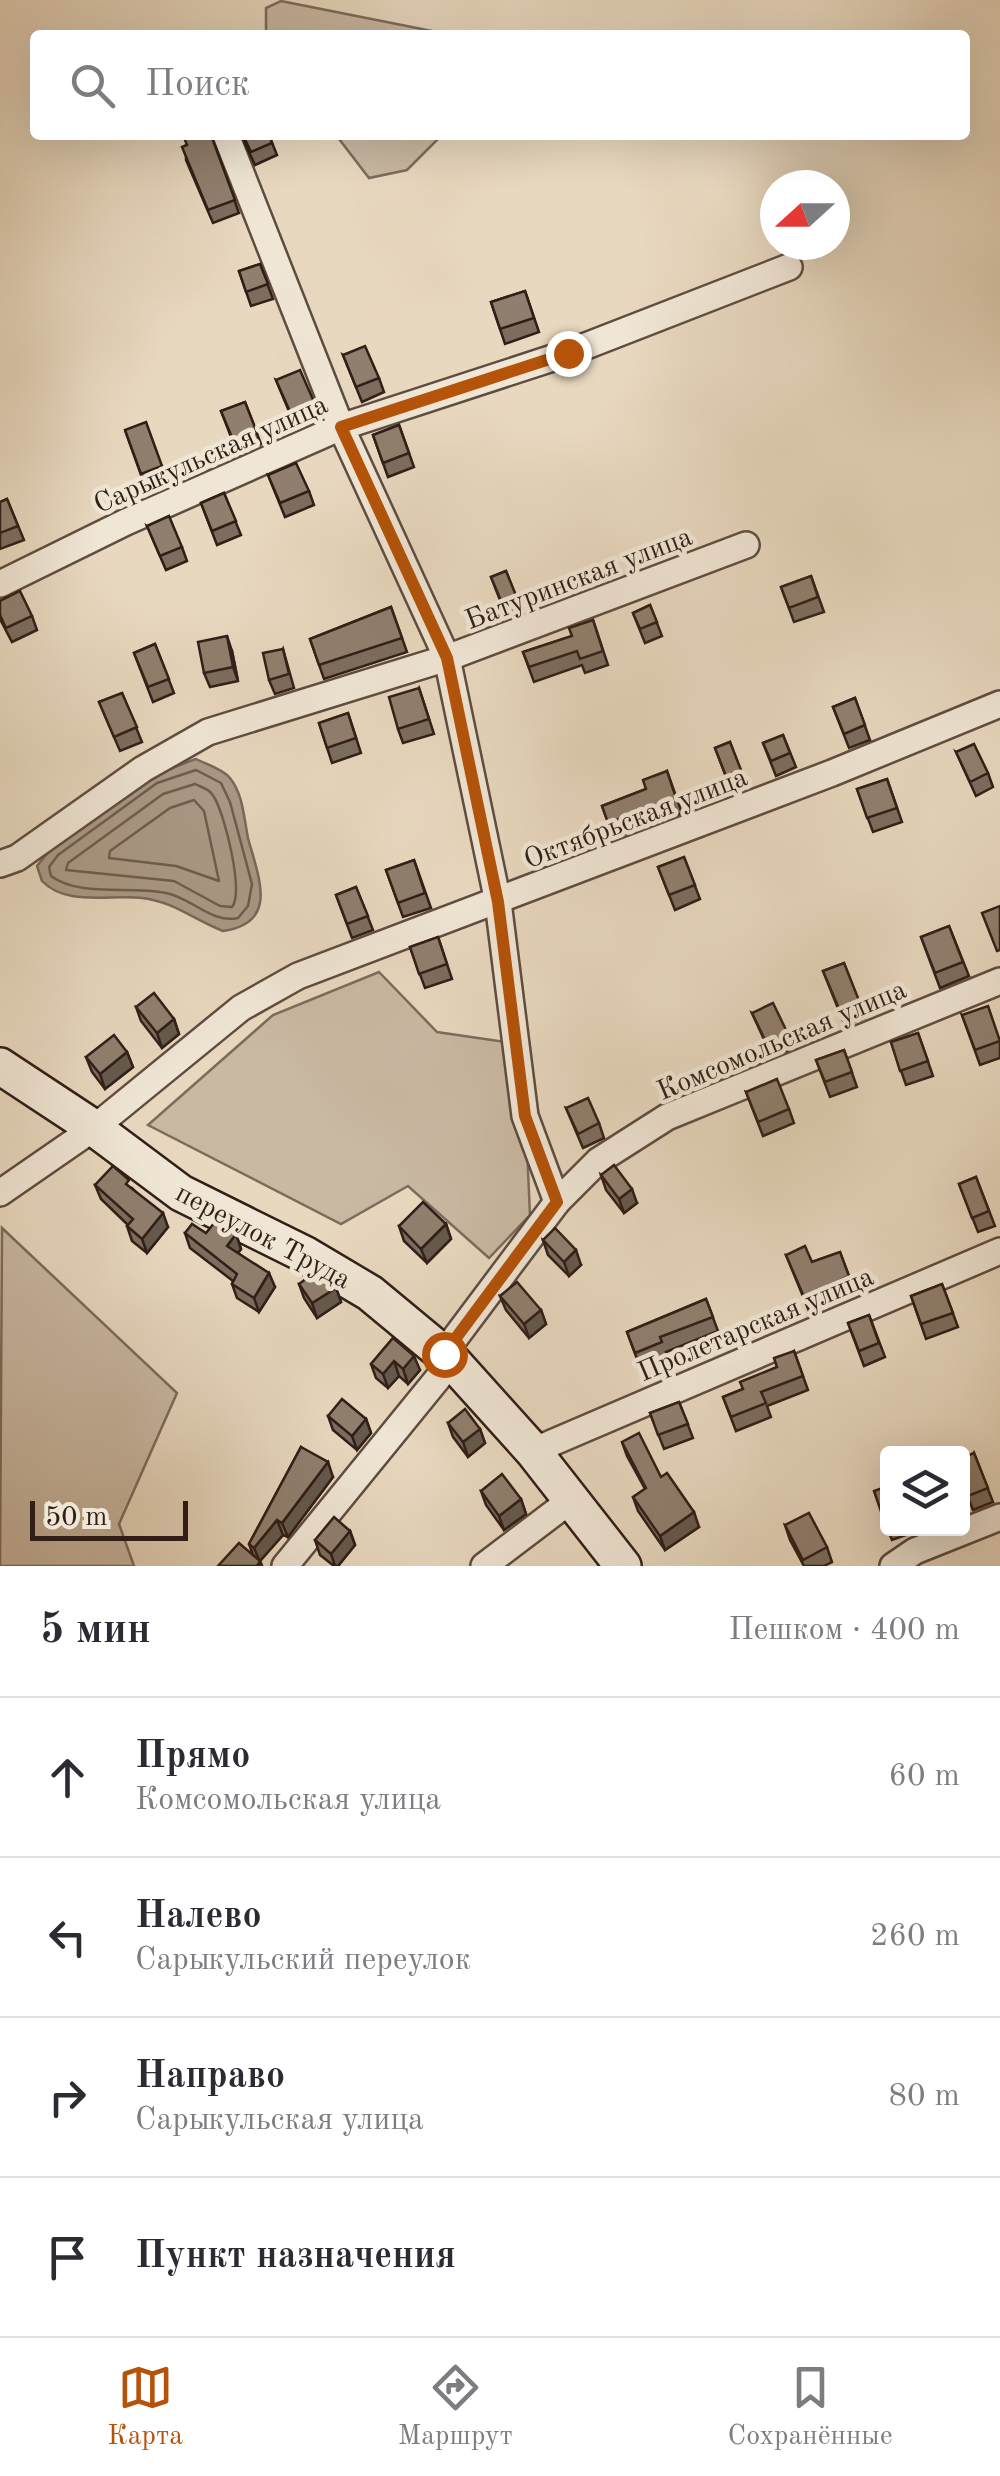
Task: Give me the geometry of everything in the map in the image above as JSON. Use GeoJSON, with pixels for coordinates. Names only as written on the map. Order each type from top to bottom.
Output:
{"type":"FeatureCollection","features":[{"type":"Feature","properties":{"kind":"street"},"geometry":{"type":"LineString","coordinates":[[228,140],[341,427],[447,658],[498,902],[525,1116],[557,1202]]}},
{"type":"Feature","properties":{"kind":"street","name":"Сарыкульская улица"},"geometry":{"type":"LineString","coordinates":[[0,584],[126,522],[341,427],[568,353],[788,267]]}},
{"type":"Feature","properties":{"kind":"street","name":"Батуринская улица"},"geometry":{"type":"LineString","coordinates":[[0,864],[17,858],[143,769],[208,732],[447,658],[746,545]]}},
{"type":"Feature","properties":{"kind":"street","name":"Октябрьская улица"},"geometry":{"type":"LineString","coordinates":[[0,1193],[94,1128],[241,1008],[298,976],[498,902],[1000,704]]}},
{"type":"Feature","properties":{"kind":"street","name":"Комсомольская улица"},"geometry":{"type":"LineString","coordinates":[[285,1566],[448,1357],[557,1202],[598,1160],[667,1117],[1000,982]]}},
{"type":"Feature","properties":{"kind":"street","name":"переулок Труда"},"geometry":{"type":"LineString","coordinates":[[0,1066],[94,1128],[181,1193],[306,1255],[370,1293],[448,1357],[534,1451],[622,1566]]}},
{"type":"Feature","properties":{"kind":"street","name":"Пролетарская улица"},"geometry":{"type":"LineString","coordinates":[[534,1451],[1000,1250]]}},
{"type":"Feature","properties":{"kind":"street"},"geometry":{"type":"LineString","coordinates":[[484,1566],[571,1500]]}},
{"type":"Feature","properties":{"kind":"street"},"geometry":{"type":"LineString","coordinates":[[893,1566],[915,1551],[1000,1518]]}},
{"type":"Feature","properties":{"kind":"shaded area"},"geometry":{"type":"Polygon","coordinates":[[[281,1],[427,30],[266,30],[266,8],[281,1]]]}},
{"type":"Feature","properties":{"kind":"shaded area"},"geometry":{"type":"Polygon","coordinates":[[[340,140],[437,140],[407,170],[369,178],[340,140]]]}},
{"type":"Feature","properties":{"kind":"shaded area"},"geometry":{"type":"Polygon","coordinates":[[[379,972],[437,1032],[506,1042],[527,1148],[530,1215],[489,1258],[408,1186],[341,1224],[148,1125],[273,1015],[379,972]]]}},
{"type":"Feature","properties":{"kind":"shaded area"},"geometry":{"type":"Polygon","coordinates":[[[2,1228],[177,1393],[119,1524],[134,1566],[0,1566],[2,1228]]]}},
{"type":"Feature","properties":{"kind":"water"},"geometry":{"type":"Polygon","coordinates":[[[196,759],[227,775],[238,791],[260,882],[259,908],[252,918],[223,931],[154,900],[76,897],[42,881],[37,866],[88,817],[153,777],[196,759]]]}},
{"type":"Feature","properties":{"kind":"building"},"geometry":{"type":"Polygon","coordinates":[[[185,140],[213,140],[235,200],[208,210],[182,147],[187,145],[185,140]]]}},
{"type":"Feature","properties":{"kind":"building"},"geometry":{"type":"Polygon","coordinates":[[[245,140],[271,140],[272,143],[251,152],[245,140]]]}},
{"type":"Feature","properties":{"kind":"building"},"geometry":{"type":"Polygon","coordinates":[[[260,264],[268,284],[246,292],[239,271],[260,264]]]}},
{"type":"Feature","properties":{"kind":"building"},"geometry":{"type":"Polygon","coordinates":[[[525,291],[534,318],[500,329],[491,302],[525,291]]]}},
{"type":"Feature","properties":{"kind":"building"},"geometry":{"type":"Polygon","coordinates":[[[365,346],[379,378],[356,387],[343,355],[365,346]]]}},
{"type":"Feature","properties":{"kind":"building"},"geometry":{"type":"Polygon","coordinates":[[[300,370],[315,404],[291,414],[276,380],[300,370]]]}},
{"type":"Feature","properties":{"kind":"building"},"geometry":{"type":"Polygon","coordinates":[[[245,402],[256,430],[233,440],[221,411],[245,402]]]}},
{"type":"Feature","properties":{"kind":"building"},"geometry":{"type":"Polygon","coordinates":[[[146,422],[162,466],[141,474],[125,430],[146,422]]]}},
{"type":"Feature","properties":{"kind":"building"},"geometry":{"type":"Polygon","coordinates":[[[399,425],[409,453],[383,463],[373,435],[399,425]]]}},
{"type":"Feature","properties":{"kind":"building"},"geometry":{"type":"Polygon","coordinates":[[[296,463],[309,491],[280,503],[268,475],[296,463]]]}},
{"type":"Feature","properties":{"kind":"building"},"geometry":{"type":"Polygon","coordinates":[[[224,493],[236,521],[212,531],[201,503],[224,493]]]}},
{"type":"Feature","properties":{"kind":"building"},"geometry":{"type":"Polygon","coordinates":[[[7,499],[18,526],[0,533],[0,502],[7,499]]]}},
{"type":"Feature","properties":{"kind":"building"},"geometry":{"type":"Polygon","coordinates":[[[169,516],[182,547],[160,556],[147,526],[169,516]]]}},
{"type":"Feature","properties":{"kind":"building"},"geometry":{"type":"Polygon","coordinates":[[[506,571],[517,598],[502,603],[491,577],[506,571]]]}},
{"type":"Feature","properties":{"kind":"building"},"geometry":{"type":"Polygon","coordinates":[[[811,576],[818,597],[789,608],[781,587],[811,576]]]}},
{"type":"Feature","properties":{"kind":"building"},"geometry":{"type":"Polygon","coordinates":[[[20,591],[32,616],[6,628],[0,615],[0,601],[20,591]]]}},
{"type":"Feature","properties":{"kind":"building"},"geometry":{"type":"Polygon","coordinates":[[[650,605],[657,622],[640,629],[633,613],[650,605]]]}},
{"type":"Feature","properties":{"kind":"building"},"geometry":{"type":"Polygon","coordinates":[[[391,607],[402,638],[319,665],[310,639],[391,607]]]}},
{"type":"Feature","properties":{"kind":"building"},"geometry":{"type":"Polygon","coordinates":[[[593,620],[603,651],[580,659],[577,651],[529,667],[523,652],[572,636],[569,628],[593,620]]]}},
{"type":"Feature","properties":{"kind":"building"},"geometry":{"type":"Polygon","coordinates":[[[227,636],[233,667],[204,673],[198,642],[227,636]]]}},
{"type":"Feature","properties":{"kind":"building"},"geometry":{"type":"Polygon","coordinates":[[[155,644],[169,679],[148,687],[134,653],[155,644]]]}},
{"type":"Feature","properties":{"kind":"building"},"geometry":{"type":"Polygon","coordinates":[[[283,649],[289,674],[269,680],[263,653],[283,649]]]}},
{"type":"Feature","properties":{"kind":"building"},"geometry":{"type":"Polygon","coordinates":[[[419,688],[429,719],[398,729],[389,697],[419,688]]]}},
{"type":"Feature","properties":{"kind":"building"},"geometry":{"type":"Polygon","coordinates":[[[122,693],[137,727],[114,737],[99,702],[122,693]]]}},
{"type":"Feature","properties":{"kind":"building"},"geometry":{"type":"Polygon","coordinates":[[[855,698],[865,725],[844,734],[833,707],[855,698]]]}},
{"type":"Feature","properties":{"kind":"building"},"geometry":{"type":"Polygon","coordinates":[[[348,713],[356,738],[327,748],[319,723],[348,713]]]}},
{"type":"Feature","properties":{"kind":"building"},"geometry":{"type":"Polygon","coordinates":[[[783,735],[790,753],[771,761],[763,743],[783,735]]]}},
{"type":"Feature","properties":{"kind":"building"},"geometry":{"type":"Polygon","coordinates":[[[730,742],[741,770],[726,776],[715,748],[730,742]]]}},
{"type":"Feature","properties":{"kind":"building"},"geometry":{"type":"Polygon","coordinates":[[[974,744],[988,773],[970,782],[956,752],[974,744]]]}},
{"type":"Feature","properties":{"kind":"building"},"geometry":{"type":"Polygon","coordinates":[[[667,771],[676,798],[608,823],[602,806],[646,789],[643,780],[667,771]]]}},
{"type":"Feature","properties":{"kind":"building"},"geometry":{"type":"Polygon","coordinates":[[[887,779],[897,808],[867,818],[857,789],[887,779]]]}},
{"type":"Feature","properties":{"kind":"building"},"geometry":{"type":"Polygon","coordinates":[[[684,857],[695,885],[669,895],[658,867],[684,857]]]}},
{"type":"Feature","properties":{"kind":"building"},"geometry":{"type":"Polygon","coordinates":[[[414,860],[425,893],[398,903],[386,870],[414,860]]]}},
{"type":"Feature","properties":{"kind":"building"},"geometry":{"type":"Polygon","coordinates":[[[356,887],[368,916],[347,924],[336,895],[356,887]]]}},
{"type":"Feature","properties":{"kind":"building"},"geometry":{"type":"Polygon","coordinates":[[[1000,906],[1000,950],[997,951],[982,913],[1000,906]]]}},
{"type":"Feature","properties":{"kind":"building"},"geometry":{"type":"Polygon","coordinates":[[[949,926],[963,962],[935,973],[921,937],[949,926]]]}},
{"type":"Feature","properties":{"kind":"building"},"geometry":{"type":"Polygon","coordinates":[[[438,937],[447,964],[419,974],[410,947],[438,937]]]}},
{"type":"Feature","properties":{"kind":"building"},"geometry":{"type":"Polygon","coordinates":[[[844,963],[860,1003],[840,1011],[823,971],[844,963]]]}},
{"type":"Feature","properties":{"kind":"building"},"geometry":{"type":"Polygon","coordinates":[[[154,993],[174,1019],[157,1033],[136,1007],[154,993]]]}},
{"type":"Feature","properties":{"kind":"building"},"geometry":{"type":"Polygon","coordinates":[[[773,1003],[788,1034],[766,1042],[752,1013],[773,1003]]]}},
{"type":"Feature","properties":{"kind":"building"},"geometry":{"type":"Polygon","coordinates":[[[988,1006],[1000,1041],[975,1050],[962,1015],[988,1006]]]}},
{"type":"Feature","properties":{"kind":"building"},"geometry":{"type":"Polygon","coordinates":[[[918,1033],[928,1061],[900,1071],[891,1042],[918,1033]]]}},
{"type":"Feature","properties":{"kind":"building"},"geometry":{"type":"Polygon","coordinates":[[[114,1035],[127,1052],[100,1074],[86,1057],[114,1035]]]}},
{"type":"Feature","properties":{"kind":"building"},"geometry":{"type":"Polygon","coordinates":[[[844,1050],[852,1072],[825,1082],[816,1060],[844,1050]]]}},
{"type":"Feature","properties":{"kind":"building"},"geometry":{"type":"Polygon","coordinates":[[[777,1079],[789,1109],[758,1122],[746,1092],[777,1079]]]}},
{"type":"Feature","properties":{"kind":"building"},"geometry":{"type":"Polygon","coordinates":[[[588,1098],[599,1123],[578,1134],[566,1108],[588,1098]]]}},
{"type":"Feature","properties":{"kind":"building"},"geometry":{"type":"Polygon","coordinates":[[[614,1165],[632,1189],[619,1199],[601,1175],[614,1165]]]}},
{"type":"Feature","properties":{"kind":"building"},"geometry":{"type":"Polygon","coordinates":[[[113,1166],[129,1180],[126,1184],[163,1213],[142,1239],[127,1226],[133,1219],[95,1185],[113,1166]]]}},
{"type":"Feature","properties":{"kind":"building"},"geometry":{"type":"Polygon","coordinates":[[[976,1177],[989,1211],[972,1218],[959,1184],[976,1177]]]}},
{"type":"Feature","properties":{"kind":"building"},"geometry":{"type":"Polygon","coordinates":[[[423,1202],[446,1224],[421,1249],[399,1226],[423,1202]]]}},
{"type":"Feature","properties":{"kind":"building"},"geometry":{"type":"Polygon","coordinates":[[[215,1222],[236,1234],[227,1246],[269,1273],[254,1298],[232,1284],[237,1274],[185,1233],[192,1224],[206,1233],[215,1222]]]}},
{"type":"Feature","properties":{"kind":"building"},"geometry":{"type":"Polygon","coordinates":[[[555,1228],[576,1250],[564,1262],[543,1240],[555,1228]]]}},
{"type":"Feature","properties":{"kind":"building"},"geometry":{"type":"Polygon","coordinates":[[[805,1246],[812,1262],[840,1252],[849,1276],[804,1297],[786,1255],[805,1246]]]}},
{"type":"Feature","properties":{"kind":"building"},"geometry":{"type":"Polygon","coordinates":[[[314,1273],[336,1288],[312,1303],[299,1284],[314,1273]]]}},
{"type":"Feature","properties":{"kind":"building"},"geometry":{"type":"Polygon","coordinates":[[[517,1282],[541,1310],[524,1324],[500,1296],[517,1282]]]}},
{"type":"Feature","properties":{"kind":"building"},"geometry":{"type":"Polygon","coordinates":[[[942,1284],[953,1313],[921,1324],[911,1296],[942,1284]]]}},
{"type":"Feature","properties":{"kind":"building"},"geometry":{"type":"Polygon","coordinates":[[[706,1299],[713,1317],[660,1337],[662,1342],[635,1353],[627,1332],[706,1299]]]}},
{"type":"Feature","properties":{"kind":"building"},"geometry":{"type":"Polygon","coordinates":[[[869,1315],[879,1343],[859,1351],[848,1323],[869,1315]]]}},
{"type":"Feature","properties":{"kind":"building"},"geometry":{"type":"Polygon","coordinates":[[[393,1338],[414,1356],[403,1369],[394,1361],[383,1374],[371,1364],[393,1338]]]}},
{"type":"Feature","properties":{"kind":"building"},"geometry":{"type":"Polygon","coordinates":[[[794,1351],[803,1376],[761,1392],[766,1403],[731,1417],[723,1397],[743,1389],[740,1382],[777,1367],[774,1358],[794,1351]]]}},
{"type":"Feature","properties":{"kind":"building"},"geometry":{"type":"Polygon","coordinates":[[[342,1399],[366,1419],[352,1436],[328,1416],[342,1399]]]}},
{"type":"Feature","properties":{"kind":"building"},"geometry":{"type":"Polygon","coordinates":[[[679,1402],[688,1424],[658,1435],[650,1413],[679,1402]]]}},
{"type":"Feature","properties":{"kind":"building"},"geometry":{"type":"Polygon","coordinates":[[[465,1409],[480,1429],[463,1442],[448,1423],[465,1409]]]}},
{"type":"Feature","properties":{"kind":"building"},"geometry":{"type":"Polygon","coordinates":[[[639,1433],[661,1477],[667,1473],[694,1512],[660,1536],[633,1497],[646,1488],[622,1442],[639,1433]]]}},
{"type":"Feature","properties":{"kind":"building"},"geometry":{"type":"Polygon","coordinates":[[[301,1447],[328,1462],[282,1523],[277,1520],[254,1548],[249,1544],[301,1447]]]}},
{"type":"Feature","properties":{"kind":"building"},"geometry":{"type":"Polygon","coordinates":[[[974,1453],[988,1488],[970,1495],[970,1455],[974,1453]]]}},
{"type":"Feature","properties":{"kind":"building"},"geometry":{"type":"Polygon","coordinates":[[[502,1474],[521,1499],[499,1516],[481,1491],[502,1474]]]}},
{"type":"Feature","properties":{"kind":"building"},"geometry":{"type":"Polygon","coordinates":[[[809,1513],[827,1547],[803,1560],[785,1525],[809,1513]]]}},
{"type":"Feature","properties":{"kind":"building"},"geometry":{"type":"Polygon","coordinates":[[[334,1517],[350,1531],[331,1554],[315,1540],[334,1517]]]}},
{"type":"Feature","properties":{"kind":"building"},"geometry":{"type":"Polygon","coordinates":[[[239,1543],[260,1561],[257,1566],[218,1566],[239,1543]]]}},
{"type":"Feature","properties":{"kind":"route"},"geometry":{"type":"LineString","coordinates":[[444,1354],[557,1202],[525,1116],[498,902],[447,658],[341,427],[568,353]]}}]}
